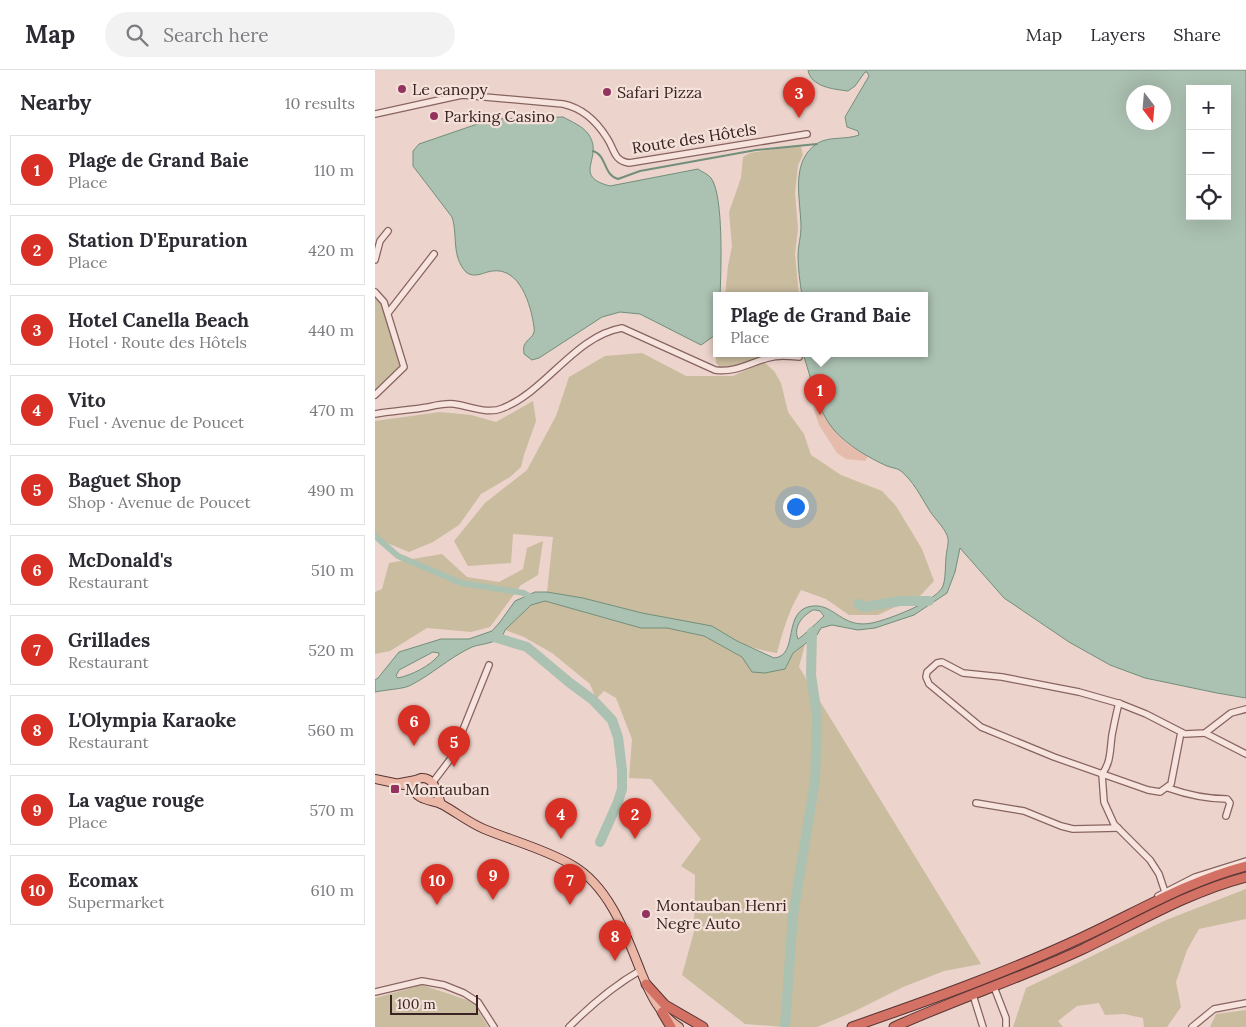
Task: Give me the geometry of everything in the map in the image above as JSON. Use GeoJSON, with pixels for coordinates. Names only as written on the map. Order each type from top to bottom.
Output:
{"type":"FeatureCollection","features":[{"type":"Feature","properties":{"kind":"highway"},"geometry":{"type":"LineString","coordinates":[[852,1027],[1034,959],[1205,879],[1246,866]]}},
{"type":"Feature","properties":{"kind":"highway"},"geometry":{"type":"LineString","coordinates":[[895,1027],[1083,949],[1172,903],[1232,880],[1246,878]]}},
{"type":"Feature","properties":{"kind":"highway"},"geometry":{"type":"LineString","coordinates":[[646,984],[659,999],[673,1010],[703,1027]]}},
{"type":"Feature","properties":{"kind":"highway"},"geometry":{"type":"LineString","coordinates":[[870,1027],[915,1005]]}},
{"type":"Feature","properties":{"kind":"highway"},"geometry":{"type":"LineString","coordinates":[[662,1012],[671,1027]]}},
{"type":"Feature","properties":{"kind":"main road"},"geometry":{"type":"LineString","coordinates":[[375,779],[415,784],[421,778],[431,782],[441,804]]}},
{"type":"Feature","properties":{"kind":"main road"},"geometry":{"type":"LineString","coordinates":[[424,798],[431,795],[431,782]]}},
{"type":"Feature","properties":{"kind":"main road"},"geometry":{"type":"LineString","coordinates":[[415,784],[417,795],[441,804],[482,828],[573,865],[594,883],[605,896],[615,913],[652,997],[662,1012],[681,1027]]}},
{"type":"Feature","properties":{"kind":"main road"},"geometry":{"type":"LineString","coordinates":[[673,1010],[681,1027]]}},
{"type":"Feature","properties":{"kind":"street","name":"Route des Hôtels"},"geometry":{"type":"LineString","coordinates":[[375,114],[461,95],[563,104],[572,106],[593,120],[607,138],[617,158],[621,162],[629,163],[807,134]]}},
{"type":"Feature","properties":{"kind":"street"},"geometry":{"type":"LineString","coordinates":[[375,260],[380,241],[388,231]]}},
{"type":"Feature","properties":{"kind":"street"},"geometry":{"type":"LineString","coordinates":[[388,313],[434,254]]}},
{"type":"Feature","properties":{"kind":"street"},"geometry":{"type":"LineString","coordinates":[[375,292],[383,300],[404,367],[375,396]]}},
{"type":"Feature","properties":{"kind":"street"},"geometry":{"type":"LineString","coordinates":[[375,414],[437,404],[453,404],[491,411],[502,409],[518,401],[591,341],[615,329],[623,328],[715,370],[725,372],[741,369],[770,357]]}},
{"type":"Feature","properties":{"kind":"street"},"geometry":{"type":"LineString","coordinates":[[1181,732],[1171,784],[1160,792],[1148,790],[1055,757],[981,727],[929,684],[926,677],[927,672],[937,663],[942,662],[963,673],[1043,684],[1079,692],[1119,703],[1146,714],[1185,734],[1205,733],[1246,754]]}},
{"type":"Feature","properties":{"kind":"street"},"geometry":{"type":"LineString","coordinates":[[431,782],[453,757],[489,665]]}},
{"type":"Feature","properties":{"kind":"street"},"geometry":{"type":"LineString","coordinates":[[1119,703],[1112,735],[1110,757],[1102,774],[1104,802],[1114,824],[1150,860],[1159,874],[1165,892]]}},
{"type":"Feature","properties":{"kind":"street"},"geometry":{"type":"LineString","coordinates":[[1205,733],[1231,713],[1246,709]]}},
{"type":"Feature","properties":{"kind":"street"},"geometry":{"type":"LineString","coordinates":[[1168,788],[1188,796],[1227,799],[1230,803],[1227,816]]}},
{"type":"Feature","properties":{"kind":"street"},"geometry":{"type":"LineString","coordinates":[[976,803],[1024,811],[1073,829],[1118,828]]}},
{"type":"Feature","properties":{"kind":"street"},"geometry":{"type":"LineString","coordinates":[[991,976],[1098,927],[1195,877],[1246,861]]}},
{"type":"Feature","properties":{"kind":"street"},"geometry":{"type":"LineString","coordinates":[[569,1027],[597,1000],[619,983],[641,970]]}},
{"type":"Feature","properties":{"kind":"street"},"geometry":{"type":"LineString","coordinates":[[375,992],[422,981],[444,986],[478,1002],[495,1027]]}},
{"type":"Feature","properties":{"kind":"street"},"geometry":{"type":"LineString","coordinates":[[994,987],[1006,1018],[1006,1027]]}},
{"type":"Feature","properties":{"kind":"street"},"geometry":{"type":"LineString","coordinates":[[973,995],[983,1027]]}},
{"type":"Feature","properties":{"kind":"street"},"geometry":{"type":"LineString","coordinates":[[1192,1027],[1214,1008],[1246,1003]]}},
{"type":"Feature","properties":{"kind":"shaded area"},"geometry":{"type":"Polygon","coordinates":[[[808,70],[1246,70],[1246,698],[1145,678],[1110,665],[1069,642],[1004,598],[960,548],[955,572],[947,593],[914,615],[875,628],[858,630],[832,625],[821,628],[817,635],[793,653],[785,669],[765,673],[752,672],[742,657],[704,636],[667,628],[641,628],[545,601],[531,605],[505,630],[500,638],[464,651],[409,686],[375,692],[375,680],[399,652],[441,639],[469,639],[492,631],[515,601],[535,592],[583,598],[642,613],[712,626],[737,641],[774,658],[782,655],[787,649],[793,623],[803,609],[821,606],[853,623],[872,623],[920,605],[937,594],[942,588],[945,578],[948,537],[913,484],[901,471],[866,455],[845,441],[834,430],[823,413],[804,357],[928,357],[928,292],[802,292],[798,255],[801,228],[799,182],[803,160],[818,143],[859,135],[858,131],[847,127],[845,117],[869,76],[865,72],[855,86],[848,91],[818,84],[810,76],[808,70]],[[820,611],[809,612],[799,622],[797,630],[798,639],[824,616],[820,611]],[[433,652],[399,670],[396,676],[398,678],[415,672],[431,663],[439,653],[433,652]]]}},
{"type":"Feature","properties":{"kind":"shaded area"},"geometry":{"type":"Polygon","coordinates":[[[563,117],[581,127],[587,132],[593,143],[590,172],[592,177],[610,186],[698,169],[707,174],[715,187],[720,217],[720,292],[713,292],[713,337],[701,345],[640,314],[620,312],[602,317],[539,358],[532,360],[524,354],[525,343],[533,335],[534,327],[530,308],[522,289],[517,281],[502,271],[472,275],[466,272],[458,259],[452,217],[413,166],[413,151],[419,144],[492,119],[563,117]]]}},
{"type":"Feature","properties":{"kind":"shaded area"},"geometry":{"type":"Polygon","coordinates":[[[798,145],[801,147],[803,155],[798,165],[795,193],[798,229],[795,254],[799,292],[725,292],[732,246],[729,212],[741,178],[743,157],[750,153],[798,145]]]}},
{"type":"Feature","properties":{"kind":"shaded area"},"geometry":{"type":"Polygon","coordinates":[[[375,295],[380,299],[401,370],[375,394],[375,295]]]}},
{"type":"Feature","properties":{"kind":"shaded area"},"geometry":{"type":"Polygon","coordinates":[[[642,353],[686,376],[733,376],[764,362],[774,371],[781,383],[788,412],[804,434],[811,455],[841,475],[882,491],[896,506],[922,549],[934,581],[921,595],[878,615],[849,615],[826,599],[801,590],[787,620],[777,653],[760,650],[711,633],[629,611],[547,592],[553,537],[513,534],[511,563],[468,566],[454,541],[485,503],[527,470],[556,416],[569,377],[605,356],[642,353]]]}},
{"type":"Feature","properties":{"kind":"shaded area"},"geometry":{"type":"Polygon","coordinates":[[[716,357],[767,357],[736,367],[720,367],[716,363],[716,357]]]}},
{"type":"Feature","properties":{"kind":"shaded area"},"geometry":{"type":"Polygon","coordinates":[[[533,401],[536,421],[521,467],[510,477],[481,494],[459,525],[433,542],[409,552],[375,538],[375,421],[440,412],[471,415],[496,422],[533,401]]]}},
{"type":"Feature","properties":{"kind":"shaded area"},"geometry":{"type":"Polygon","coordinates":[[[543,541],[538,575],[521,585],[490,627],[471,632],[427,628],[390,651],[375,654],[375,592],[382,589],[389,563],[442,554],[467,577],[499,582],[523,569],[527,548],[543,541]]]}},
{"type":"Feature","properties":{"kind":"shaded area"},"geometry":{"type":"Polygon","coordinates":[[[545,601],[641,628],[667,628],[704,636],[742,657],[785,669],[793,653],[805,644],[799,667],[981,964],[944,971],[903,987],[855,1011],[817,1027],[745,1024],[682,975],[694,932],[695,875],[681,866],[701,839],[651,779],[629,778],[632,739],[616,698],[604,691],[596,699],[590,684],[552,653],[524,637],[505,630],[531,604],[545,601]]]}},
{"type":"Feature","properties":{"kind":"shaded area"},"geometry":{"type":"Polygon","coordinates":[[[1246,889],[1246,919],[1199,929],[1187,950],[1176,982],[1181,1007],[1167,1027],[1144,1027],[1143,1018],[1124,1014],[1105,1015],[1099,1003],[1077,1006],[1058,1021],[1063,1027],[1013,1027],[1026,988],[1166,920],[1246,889]]]}},
{"type":"Feature","properties":{"kind":"shaded area"},"geometry":{"type":"Polygon","coordinates":[[[422,985],[473,1002],[488,1027],[375,1027],[375,998],[422,985]]]}},
{"type":"Feature","properties":{"kind":"shaded area"},"geometry":{"type":"Polygon","coordinates":[[[1246,1010],[1246,1027],[1210,1027],[1216,1014],[1246,1010]]]}},
{"type":"Feature","properties":{"kind":"sand"},"geometry":{"type":"Polygon","coordinates":[[[809,371],[818,402],[828,422],[842,439],[869,455],[865,461],[846,459],[837,453],[819,425],[811,401],[809,371]]]}},
{"type":"Feature","properties":{"kind":"waterway"},"geometry":{"type":"LineString","coordinates":[[593,151],[601,156],[610,174],[618,179],[640,171],[756,150],[817,144]]}},
{"type":"Feature","properties":{"kind":"waterway"},"geometry":{"type":"LineString","coordinates":[[375,536],[398,556],[461,583],[524,593],[531,597]]}},
{"type":"Feature","properties":{"kind":"waterway"},"geometry":{"type":"LineString","coordinates":[[858,604],[864,607],[900,601],[929,601]]}},
{"type":"Feature","properties":{"kind":"waterway"},"geometry":{"type":"LineString","coordinates":[[785,1027],[793,915],[815,781],[817,716],[811,675],[812,632]]}},
{"type":"Feature","properties":{"kind":"waterway"},"geometry":{"type":"LineString","coordinates":[[494,637],[527,647],[593,700],[612,720],[618,737],[622,789],[600,842]]}},
{"type":"Feature","properties":{"kind":"place","name":"Le canopy"},"geometry":{"type":"Point","coordinates":[402,89]}},
{"type":"Feature","properties":{"kind":"place","name":"Safari Pizza"},"geometry":{"type":"Point","coordinates":[607,92]}},
{"type":"Feature","properties":{"kind":"place","name":"Parking Casino"},"geometry":{"type":"Point","coordinates":[434,116]}},
{"type":"Feature","properties":{"kind":"place","name":"Hotel Canella Beach"},"geometry":{"type":"Point","coordinates":[799,118]}},
{"type":"Feature","properties":{"kind":"place","name":"Plage de Grand Baie"},"geometry":{"type":"Point","coordinates":[820,415]}},
{"type":"Feature","properties":{"kind":"place","name":"McDonald's"},"geometry":{"type":"Point","coordinates":[414,746]}},
{"type":"Feature","properties":{"kind":"place","name":"Baguet Shop"},"geometry":{"type":"Point","coordinates":[454,767]}},
{"type":"Feature","properties":{"kind":"place","name":"Montauban"},"geometry":{"type":"Point","coordinates":[395,789]}},
{"type":"Feature","properties":{"kind":"place","name":"Vito"},"geometry":{"type":"Point","coordinates":[561,839]}},
{"type":"Feature","properties":{"kind":"place","name":"Station D'Epuration"},"geometry":{"type":"Point","coordinates":[635,839]}},
{"type":"Feature","properties":{"kind":"place","name":"La vague rouge"},"geometry":{"type":"Point","coordinates":[493,900]}},
{"type":"Feature","properties":{"kind":"place","name":"Ecomax"},"geometry":{"type":"Point","coordinates":[437,905]}},
{"type":"Feature","properties":{"kind":"place","name":"Grillades"},"geometry":{"type":"Point","coordinates":[570,905]}},
{"type":"Feature","properties":{"kind":"place","name":"Montauban Henri Negre Auto"},"geometry":{"type":"Point","coordinates":[646,914]}},
{"type":"Feature","properties":{"kind":"place","name":"L'Olympia Karaoke"},"geometry":{"type":"Point","coordinates":[615,961]}}]}
